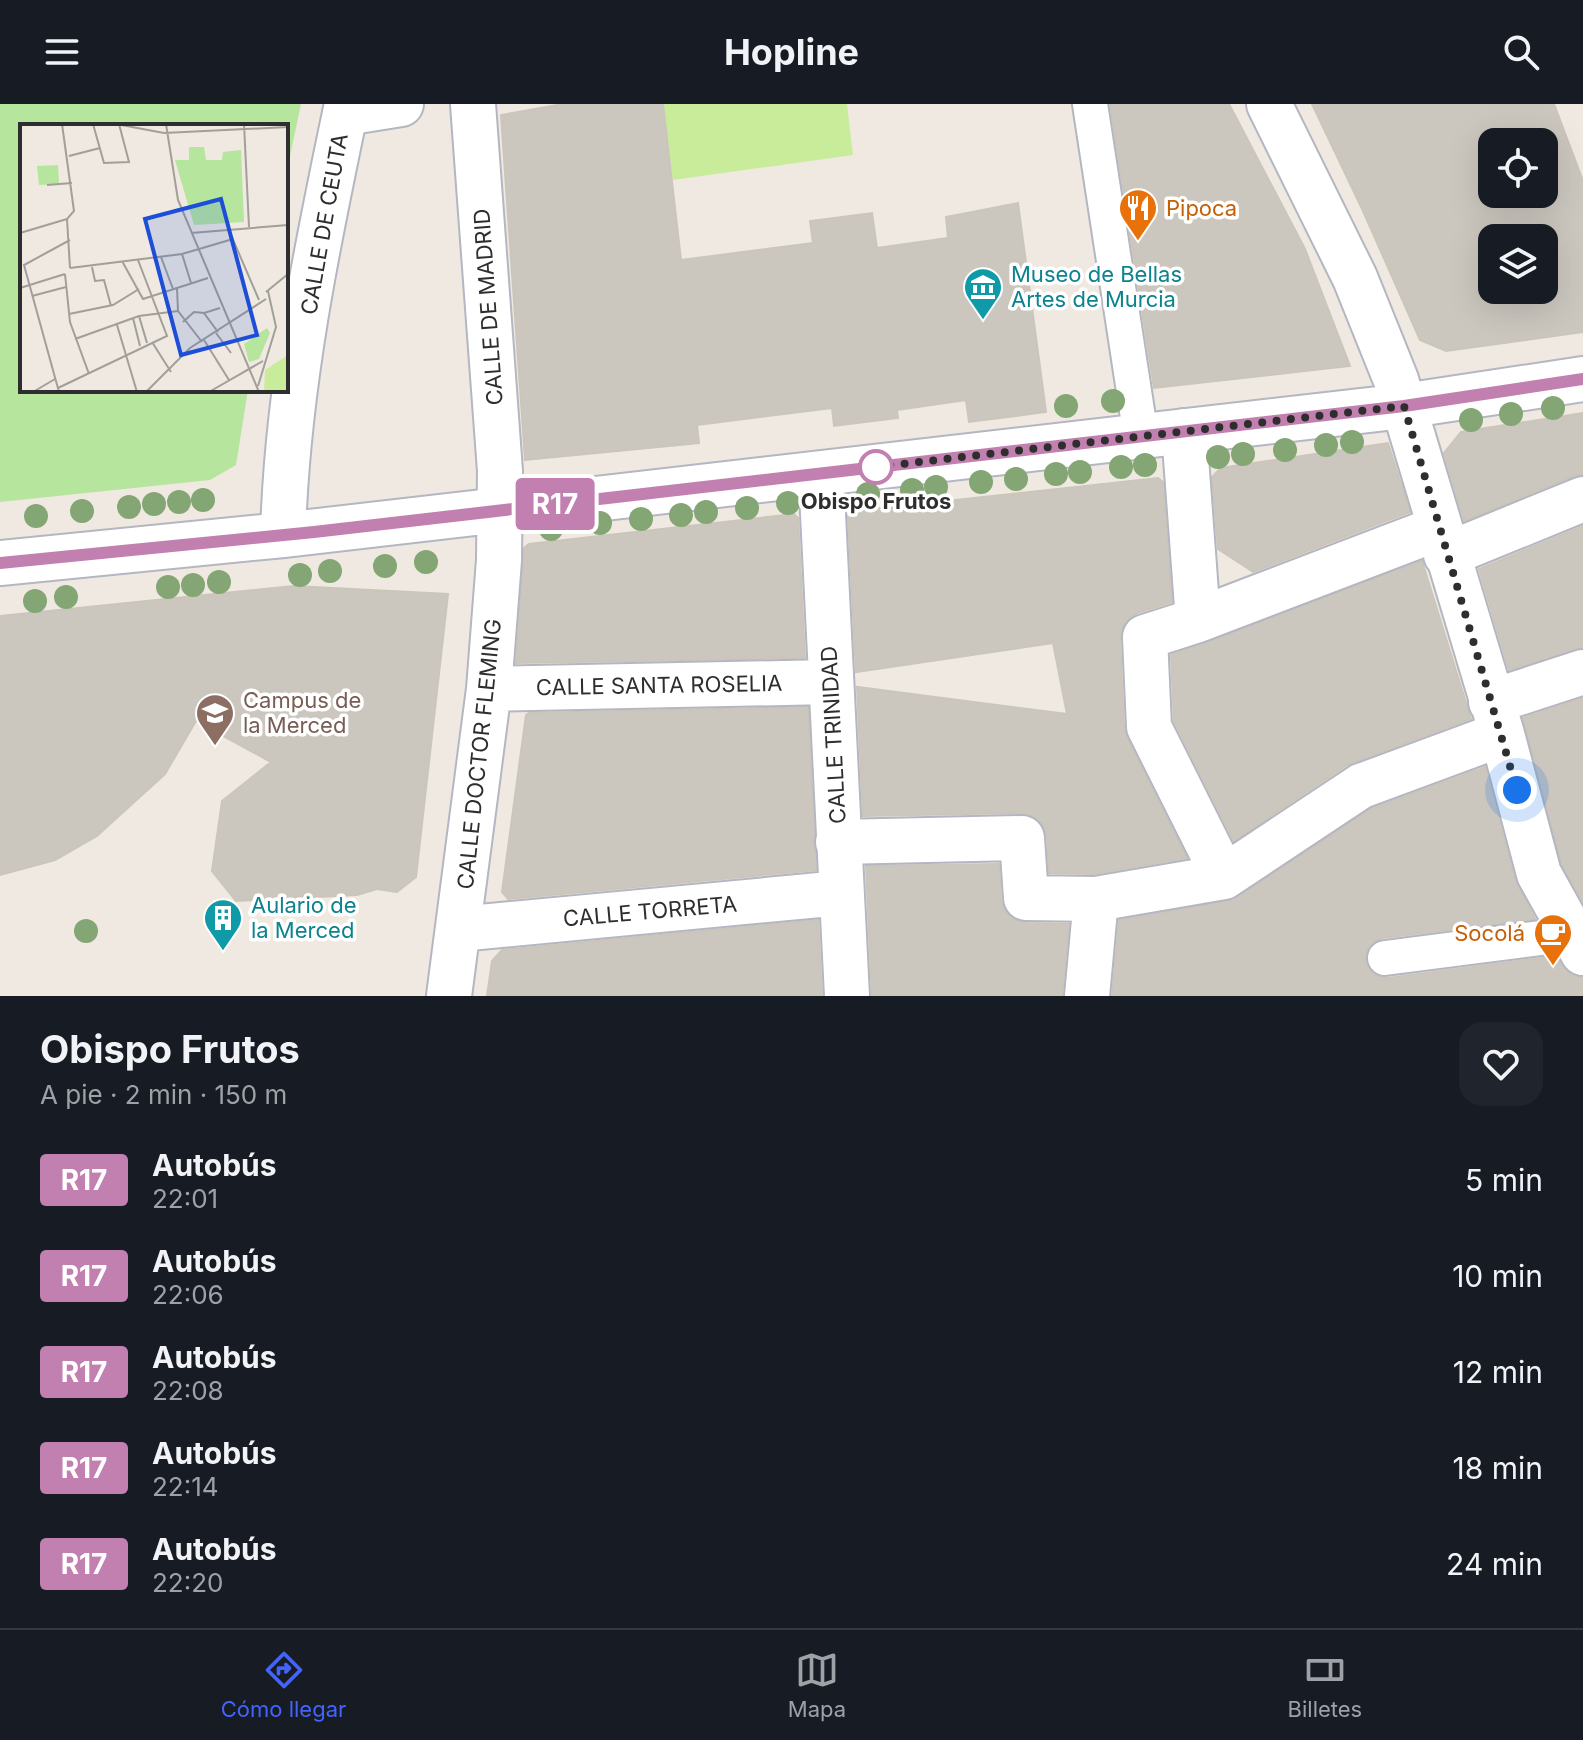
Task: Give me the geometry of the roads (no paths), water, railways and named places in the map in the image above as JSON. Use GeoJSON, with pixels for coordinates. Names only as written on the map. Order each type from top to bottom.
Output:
{"type":"FeatureCollection","features":[{"type":"Feature","properties":{"kind":"street"},"geometry":{"type":"LineString","coordinates":[[346,108],[401,104]]}},
{"type":"Feature","properties":{"kind":"street","name":"CALLE DE MADRID"},"geometry":{"type":"LineString","coordinates":[[473,104],[500,471],[500,511]]}},
{"type":"Feature","properties":{"kind":"street"},"geometry":{"type":"LineString","coordinates":[[1090,104],[1141,437]]}},
{"type":"Feature","properties":{"kind":"street"},"geometry":{"type":"LineString","coordinates":[[1269,104],[1355,278],[1396,380],[1539,874],[1578,944],[1385,958]]}},
{"type":"Feature","properties":{"kind":"street","name":"CALLE DE CEUTA"},"geometry":{"type":"LineString","coordinates":[[283,535],[291,417],[328,188],[346,108]]}},
{"type":"Feature","properties":{"kind":"street"},"geometry":{"type":"LineString","coordinates":[[0,563],[283,535],[1141,437],[1404,406],[1583,379]]}},
{"type":"Feature","properties":{"kind":"street"},"geometry":{"type":"LineString","coordinates":[[1184,431],[1198,620]]}},
{"type":"Feature","properties":{"kind":"street","name":"CALLE TRINIDAD"},"geometry":{"type":"LineString","coordinates":[[821,474],[847,996]]}},
{"type":"Feature","properties":{"kind":"street"},"geometry":{"type":"LineString","coordinates":[[1224,877],[1149,727],[1145,637],[1198,620],[1272,590],[1583,499]]}},
{"type":"Feature","properties":{"kind":"street","name":"CALLE DOCTOR FLEMING"},"geometry":{"type":"LineString","coordinates":[[449,996],[489,689],[500,511]]}},
{"type":"Feature","properties":{"kind":"street"},"geometry":{"type":"LineString","coordinates":[[838,842],[1022,838],[1026,898],[1096,899],[1224,877],[1361,786],[1583,672]]}},
{"type":"Feature","properties":{"kind":"street","name":"CALLE SANTA ROSELIA"},"geometry":{"type":"LineString","coordinates":[[489,689],[830,682]]}},
{"type":"Feature","properties":{"kind":"street","name":"CALLE TORRETA"},"geometry":{"type":"LineString","coordinates":[[459,929],[841,893]]}},
{"type":"Feature","properties":{"kind":"street"},"geometry":{"type":"LineString","coordinates":[[1087,996],[1096,899]]}},
{"type":"Feature","properties":{"kind":"place","name":"Pipoca"},"geometry":{"type":"Point","coordinates":[1138,242]}},
{"type":"Feature","properties":{"kind":"place","name":"Museo de Bellas Artes de Murcia"},"geometry":{"type":"Point","coordinates":[983,321]}},
{"type":"Feature","properties":{"kind":"place","name":"Obispo Frutos"},"geometry":{"type":"Point","coordinates":[876,467]}},
{"type":"Feature","properties":{"kind":"place","name":"Campus de la Merced"},"geometry":{"type":"Point","coordinates":[215,747]}},
{"type":"Feature","properties":{"kind":"place","name":"Aulario de la Merced"},"geometry":{"type":"Point","coordinates":[223,952]}},
{"type":"Feature","properties":{"kind":"place","name":"Socolá"},"geometry":{"type":"Point","coordinates":[1553,967]}}]}
